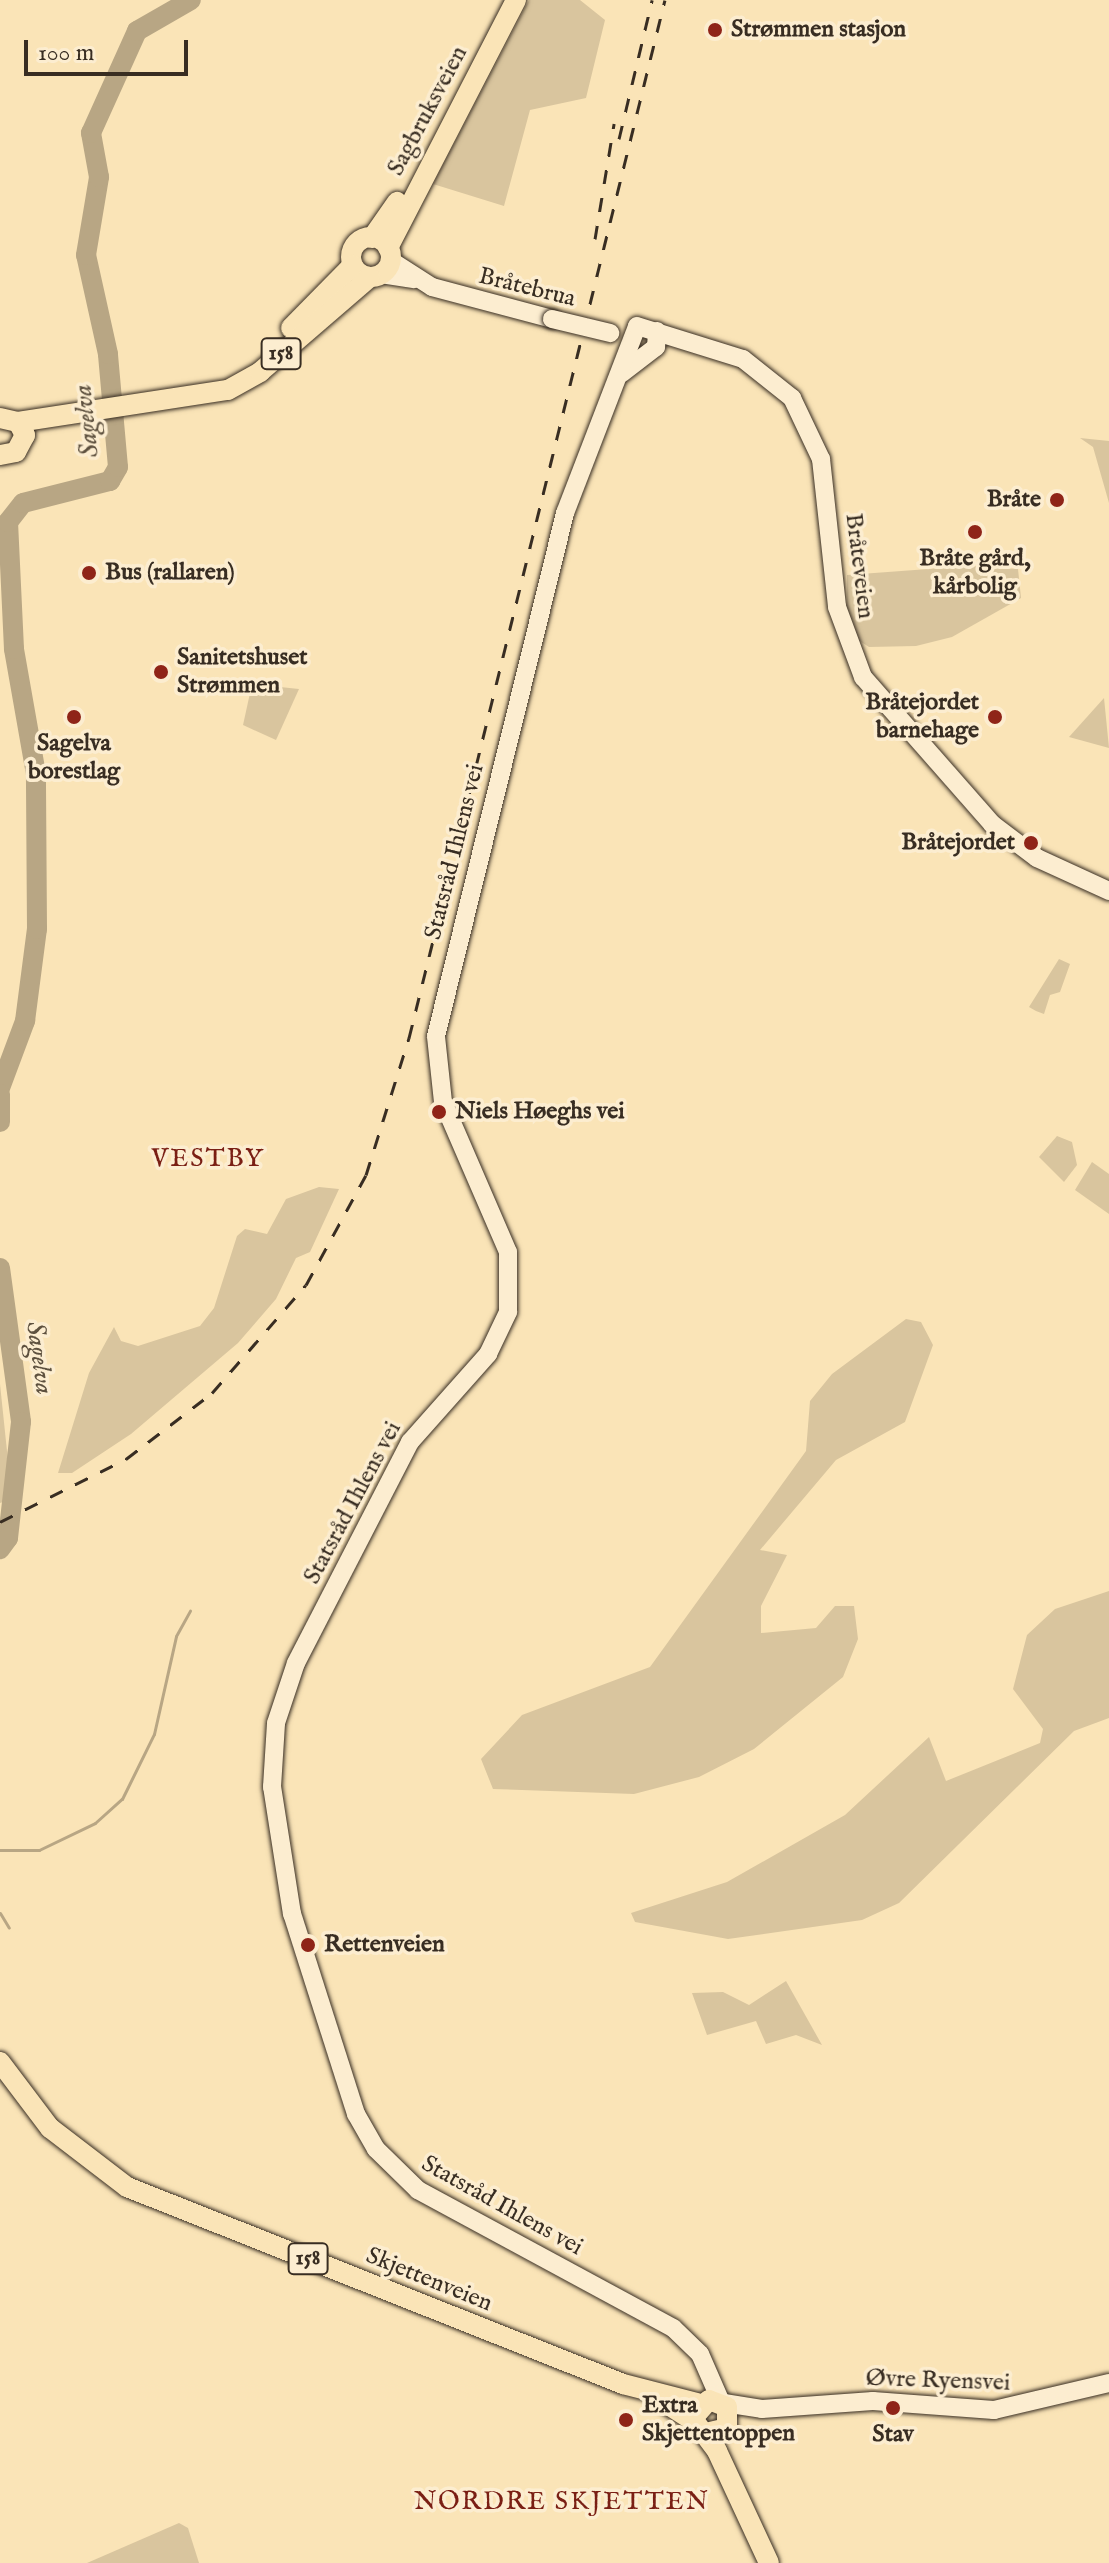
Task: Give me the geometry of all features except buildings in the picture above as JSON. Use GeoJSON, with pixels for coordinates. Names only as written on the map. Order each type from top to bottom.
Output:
{"type":"FeatureCollection","features":[{"type":"Feature","properties":{"kind":"main road","name":"Sagbruksveien"},"geometry":{"type":"LineString","coordinates":[[380,259],[504,0]]}},
{"type":"Feature","properties":{"kind":"main road","name":"Sagbruksveien"},"geometry":{"type":"LineString","coordinates":[[14,426],[142,404],[213,396],[249,380],[380,259],[516,0]]}},
{"type":"Feature","properties":{"kind":"main road","name":"158"},"geometry":{"type":"LineString","coordinates":[[353,265],[355,246],[380,259]]}},
{"type":"Feature","properties":{"kind":"main road"},"geometry":{"type":"LineString","coordinates":[[353,265],[380,259]]}},
{"type":"Feature","properties":{"kind":"main road","name":"Sagbruksveien"},"geometry":{"type":"LineString","coordinates":[[176,399],[248,366],[353,265]]}},
{"type":"Feature","properties":{"kind":"main road","name":"158"},"geometry":{"type":"LineString","coordinates":[[0,455],[16,452],[14,426]]}},
{"type":"Feature","properties":{"kind":"main road","name":"Skjettenveien"},"geometry":{"type":"LineString","coordinates":[[0,2062],[50,2128],[116,2181],[658,2397],[714,2414]]}},
{"type":"Feature","properties":{"kind":"main road"},"geometry":{"type":"LineString","coordinates":[[714,2414],[734,2477],[769,2563]]}},
{"type":"Feature","properties":{"kind":"street","name":"Bråtebrua"},"geometry":{"type":"LineString","coordinates":[[380,259],[414,279],[644,343]]}},
{"type":"Feature","properties":{"kind":"street","name":"Bråteveien"},"geometry":{"type":"LineString","coordinates":[[644,343],[687,344],[755,366],[810,426],[824,471],[839,620],[881,702],[1008,838],[1109,891]]}},
{"type":"Feature","properties":{"kind":"street","name":"Statsråd Ihlens vei"},"geometry":{"type":"LineString","coordinates":[[644,343],[620,375],[561,525],[436,1036],[444,1106],[508,1252],[508,1312],[488,1354],[410,1442],[296,1663],[276,1723],[272,1787],[292,1914],[351,2099],[376,2149],[418,2190],[667,2323],[708,2369],[714,2414]]}},
{"type":"Feature","properties":{"kind":"street","name":"Øvre Ryensvei"},"geometry":{"type":"LineString","coordinates":[[714,2414],[873,2401],[994,2410],[1109,2383]]}},
{"type":"Feature","properties":{"kind":"shaded area"},"geometry":{"type":"Polygon","coordinates":[[[529,0],[580,0],[605,20],[586,98],[530,110],[504,206],[433,184],[529,0]]]}},
{"type":"Feature","properties":{"kind":"shaded area"},"geometry":{"type":"Polygon","coordinates":[[[1080,438],[1109,441],[1109,503],[1093,447],[1080,438]]]}},
{"type":"Feature","properties":{"kind":"shaded area"},"geometry":{"type":"Polygon","coordinates":[[[969,566],[1018,569],[1021,598],[952,637],[916,646],[869,647],[847,633],[847,575],[969,566]]]}},
{"type":"Feature","properties":{"kind":"shaded area"},"geometry":{"type":"Polygon","coordinates":[[[252,684],[299,689],[276,740],[243,725],[252,684]]]}},
{"type":"Feature","properties":{"kind":"shaded area"},"geometry":{"type":"Polygon","coordinates":[[[1104,698],[1109,748],[1069,737],[1104,698]]]}},
{"type":"Feature","properties":{"kind":"shaded area"},"geometry":{"type":"Polygon","coordinates":[[[1059,959],[1070,964],[1060,992],[1050,995],[1044,1014],[1029,1007],[1059,959]]]}},
{"type":"Feature","properties":{"kind":"shaded area"},"geometry":{"type":"Polygon","coordinates":[[[1057,1136],[1072,1142],[1077,1165],[1064,1182],[1039,1157],[1057,1136]]]}},
{"type":"Feature","properties":{"kind":"shaded area"},"geometry":{"type":"Polygon","coordinates":[[[1092,1162],[1109,1174],[1109,1214],[1075,1190],[1092,1162]]]}},
{"type":"Feature","properties":{"kind":"shaded area"},"geometry":{"type":"Polygon","coordinates":[[[319,1187],[339,1189],[310,1252],[296,1258],[276,1299],[238,1343],[131,1434],[72,1473],[58,1473],[89,1373],[114,1327],[121,1341],[138,1346],[200,1326],[214,1308],[237,1236],[245,1229],[267,1234],[286,1199],[319,1187]]]}},
{"type":"Feature","properties":{"kind":"shaded area"},"geometry":{"type":"Polygon","coordinates":[[[906,1319],[921,1322],[933,1345],[905,1422],[836,1460],[760,1550],[787,1555],[761,1606],[761,1633],[816,1628],[835,1606],[854,1606],[858,1639],[843,1677],[754,1749],[699,1777],[634,1794],[493,1789],[481,1759],[522,1715],[650,1667],[806,1451],[810,1401],[832,1374],[906,1319]]]}},
{"type":"Feature","properties":{"kind":"shaded area"},"geometry":{"type":"Polygon","coordinates":[[[0,1384],[12,1499],[0,1503],[0,1384]]]}},
{"type":"Feature","properties":{"kind":"shaded area"},"geometry":{"type":"Polygon","coordinates":[[[1109,1591],[1109,1718],[1074,1731],[899,1903],[862,1920],[728,1939],[635,1922],[631,1913],[727,1882],[845,1815],[929,1737],[946,1781],[1040,1743],[1043,1729],[1013,1689],[1027,1635],[1055,1609],[1109,1591]]]}},
{"type":"Feature","properties":{"kind":"shaded area"},"geometry":{"type":"Polygon","coordinates":[[[786,1981],[822,2045],[796,2035],[766,2044],[756,2021],[707,2035],[692,1993],[723,1992],[749,2005],[786,1981]]]}},
{"type":"Feature","properties":{"kind":"shaded area"},"geometry":{"type":"Polygon","coordinates":[[[179,2523],[188,2528],[199,2563],[87,2563],[179,2523]]]}},
{"type":"Feature","properties":{"kind":"waterway","name":"Sagelva"},"geometry":{"type":"LineString","coordinates":[[0,1088],[25,1021],[37,929],[36,774],[14,649],[8,522],[23,503],[110,481],[118,467],[108,354],[86,255],[99,177],[91,133],[137,31],[191,0]]}},
{"type":"Feature","properties":{"kind":"waterway","name":"Sagelva"},"geometry":{"type":"LineString","coordinates":[[0,1094],[0,1122]]}},
{"type":"Feature","properties":{"kind":"waterway","name":"Sagelva"},"geometry":{"type":"LineString","coordinates":[[0,1268],[21,1422],[8,1538],[0,1549]]}},
{"type":"Feature","properties":{"kind":"waterway"},"geometry":{"type":"LineString","coordinates":[[0,1850],[39,1850],[95,1823],[122,1799],[154,1734],[176,1636],[190,1611]]}},
{"type":"Feature","properties":{"kind":"waterway"},"geometry":{"type":"LineString","coordinates":[[0,1913],[9,1928]]}},
{"type":"Feature","properties":{"kind":"railway"},"geometry":{"type":"LineString","coordinates":[[619,139],[652,0]]}},
{"type":"Feature","properties":{"kind":"railway"},"geometry":{"type":"LineString","coordinates":[[0,1522],[126,1459],[212,1393],[306,1285],[366,1175],[409,1038],[665,0]]}},
{"type":"Feature","properties":{"kind":"railway"},"geometry":{"type":"LineString","coordinates":[[595,239],[614,124]]}},
{"type":"Feature","properties":{"kind":"place","name":"Strømmen stasjon"},"geometry":{"type":"Point","coordinates":[715,30]}},
{"type":"Feature","properties":{"kind":"place","name":"Bråte"},"geometry":{"type":"Point","coordinates":[1057,500]}},
{"type":"Feature","properties":{"kind":"place","name":"Bråte gård, kårbolig"},"geometry":{"type":"Point","coordinates":[975,532]}},
{"type":"Feature","properties":{"kind":"place","name":"Bus (rallaren)"},"geometry":{"type":"Point","coordinates":[89,573]}},
{"type":"Feature","properties":{"kind":"place","name":"Sanitetshuset Strømmen"},"geometry":{"type":"Point","coordinates":[161,672]}},
{"type":"Feature","properties":{"kind":"place","name":"Sagelva borestlag"},"geometry":{"type":"Point","coordinates":[74,717]}},
{"type":"Feature","properties":{"kind":"place","name":"Bråtejordet barnehage"},"geometry":{"type":"Point","coordinates":[995,717]}},
{"type":"Feature","properties":{"kind":"place","name":"Bråtejordet"},"geometry":{"type":"Point","coordinates":[1031,843]}},
{"type":"Feature","properties":{"kind":"place","name":"Niels Høeghs vei"},"geometry":{"type":"Point","coordinates":[439,1112]}},
{"type":"Feature","properties":{"kind":"place","name":"Rettenveien"},"geometry":{"type":"Point","coordinates":[308,1945]}},
{"type":"Feature","properties":{"kind":"place","name":"Stav"},"geometry":{"type":"Point","coordinates":[893,2408]}},
{"type":"Feature","properties":{"kind":"place","name":"Extra Skjettentoppen"},"geometry":{"type":"Point","coordinates":[626,2420]}},
{"type":"Feature","properties":{"kind":"district","name":"VESTBY"},"geometry":{"type":"Point","coordinates":[208,1159]}},
{"type":"Feature","properties":{"kind":"district","name":"NORDRE SKJETTEN"},"geometry":{"type":"Point","coordinates":[562,2502]}}]}
